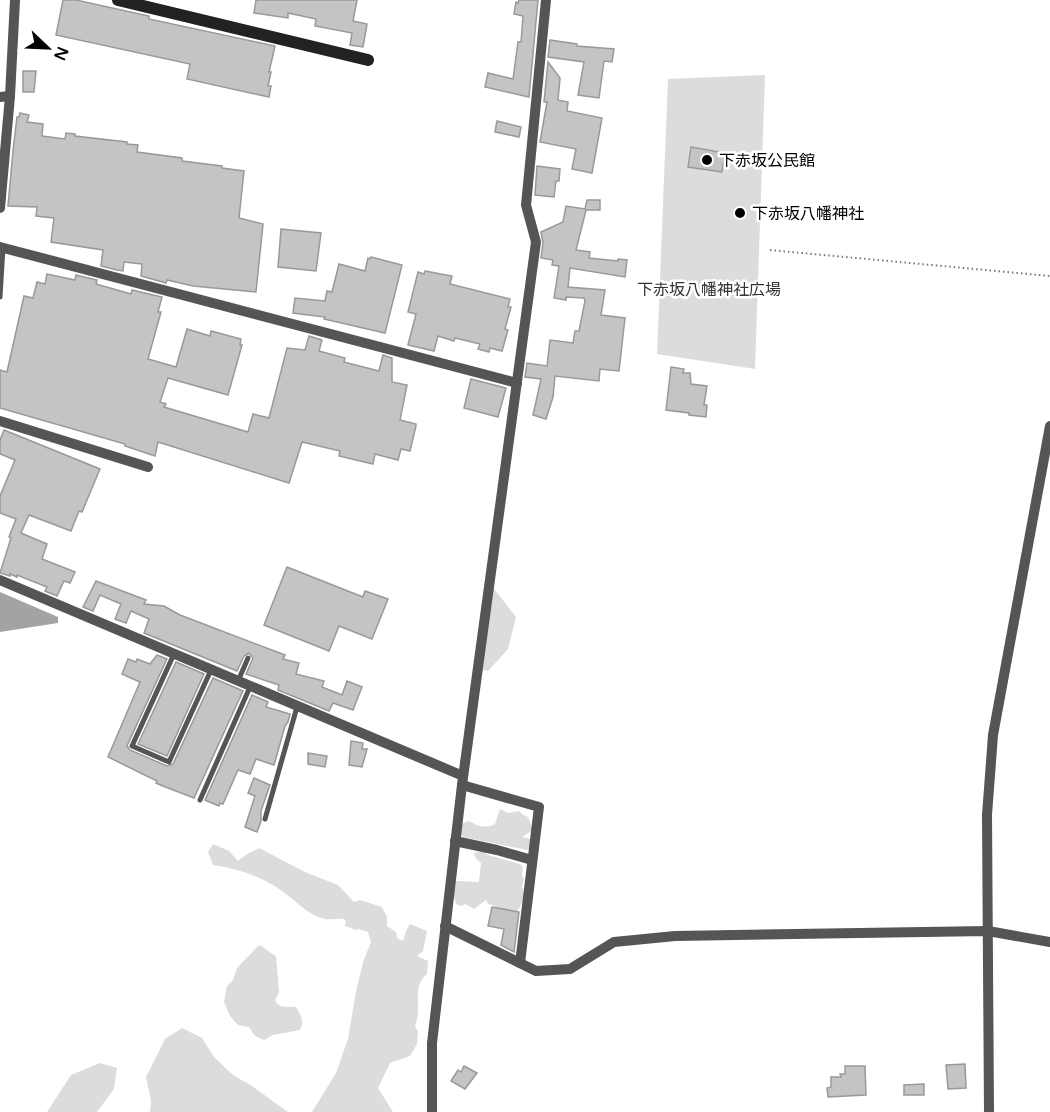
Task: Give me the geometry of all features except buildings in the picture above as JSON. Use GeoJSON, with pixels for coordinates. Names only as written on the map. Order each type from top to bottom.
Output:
{"type":"FeatureCollection","features":[{"type":"Feature","properties":{"kind":"street"},"geometry":{"type":"LineString","coordinates":[[0,208],[5,96],[15,0]]}},
{"type":"Feature","properties":{"kind":"street"},"geometry":{"type":"LineString","coordinates":[[118,0],[368,60]]}},
{"type":"Feature","properties":{"kind":"street"},"geometry":{"type":"LineString","coordinates":[[432,1112],[432,1043],[462,780],[536,242],[526,205],[546,0]]}},
{"type":"Feature","properties":{"kind":"street"},"geometry":{"type":"LineString","coordinates":[[1,247],[517,383]]}},
{"type":"Feature","properties":{"kind":"street"},"geometry":{"type":"LineString","coordinates":[[0,421],[148,467]]}},
{"type":"Feature","properties":{"kind":"street"},"geometry":{"type":"LineString","coordinates":[[989,1112],[987,815],[993,735],[1050,426]]}},
{"type":"Feature","properties":{"kind":"street"},"geometry":{"type":"LineString","coordinates":[[0,580],[462,780],[539,807],[519,963]]}},
{"type":"Feature","properties":{"kind":"street"},"geometry":{"type":"LineString","coordinates":[[455,841],[532,860]]}},
{"type":"Feature","properties":{"kind":"street"},"geometry":{"type":"LineString","coordinates":[[445,926],[536,971],[570,969],[614,942],[675,936],[988,931],[1050,942]]}},
{"type":"Feature","properties":{"kind":"lane"},"geometry":{"type":"LineString","coordinates":[[0,297],[1,247]]}},
{"type":"Feature","properties":{"kind":"lane"},"geometry":{"type":"LineString","coordinates":[[174,654],[132,746],[169,762],[211,670]]}},
{"type":"Feature","properties":{"kind":"lane"},"geometry":{"type":"LineString","coordinates":[[238,682],[248,658]]}},
{"type":"Feature","properties":{"kind":"lane"},"geometry":{"type":"LineString","coordinates":[[200,800],[250,687]]}},
{"type":"Feature","properties":{"kind":"lane"},"geometry":{"type":"LineString","coordinates":[[266,819],[297,707]]}},
{"type":"Feature","properties":{"kind":"path"},"geometry":{"type":"LineString","coordinates":[[770,250],[1050,276]]}},
{"type":"Feature","properties":{"kind":"green space","name":"下赤坂八幡神社広場"},"geometry":{"type":"Polygon","coordinates":[[[765,75],[755,369],[657,354],[668,79],[765,75]]]}},
{"type":"Feature","properties":{"kind":"green space"},"geometry":{"type":"Polygon","coordinates":[[[492,588],[516,617],[508,649],[488,671],[479,669],[492,588]]]}},
{"type":"Feature","properties":{"kind":"green space"},"geometry":{"type":"Polygon","coordinates":[[[500,809],[508,813],[519,811],[528,817],[533,830],[522,837],[531,839],[532,847],[527,850],[463,837],[460,833],[461,824],[469,821],[482,826],[495,824],[500,809]]]}},
{"type":"Feature","properties":{"kind":"green space"},"geometry":{"type":"Polygon","coordinates":[[[213,844],[229,851],[238,861],[259,848],[305,872],[338,885],[354,902],[360,900],[382,907],[387,917],[387,926],[396,932],[397,938],[403,941],[410,924],[427,931],[423,951],[417,956],[428,961],[427,974],[420,982],[418,992],[418,1014],[415,1027],[418,1031],[417,1044],[410,1056],[390,1063],[378,1088],[393,1112],[312,1112],[336,1073],[348,1039],[363,962],[371,942],[368,932],[345,926],[344,919],[325,919],[313,915],[275,886],[258,877],[213,865],[208,852],[213,844]]]}},
{"type":"Feature","properties":{"kind":"green space"},"geometry":{"type":"Polygon","coordinates":[[[482,851],[523,867],[522,886],[525,896],[516,914],[488,904],[486,900],[474,909],[465,904],[461,906],[456,904],[453,894],[456,881],[479,882],[481,863],[476,859],[474,853],[482,851]]]}},
{"type":"Feature","properties":{"kind":"green space"},"geometry":{"type":"Polygon","coordinates":[[[259,945],[276,956],[279,992],[275,1000],[281,1006],[296,1007],[302,1021],[300,1030],[273,1035],[264,1040],[255,1036],[249,1027],[238,1025],[230,1016],[224,1002],[227,986],[233,980],[237,968],[259,945]]]}},
{"type":"Feature","properties":{"kind":"green space"},"geometry":{"type":"Polygon","coordinates":[[[182,1028],[202,1038],[214,1057],[233,1075],[288,1112],[150,1112],[151,1101],[146,1077],[165,1039],[182,1028]]]}},
{"type":"Feature","properties":{"kind":"green space"},"geometry":{"type":"Polygon","coordinates":[[[100,1063],[117,1068],[114,1089],[97,1112],[47,1112],[71,1075],[100,1063]]]}},
{"type":"Feature","properties":{"kind":"shaded area"},"geometry":{"type":"Polygon","coordinates":[[[0,592],[58,617],[58,623],[0,632],[0,592]]]}},
{"type":"Feature","properties":{"kind":"place","name":"下赤坂公民館"},"geometry":{"type":"Point","coordinates":[707,160]}},
{"type":"Feature","properties":{"kind":"place","name":"下赤坂八幡神社"},"geometry":{"type":"Point","coordinates":[740,213]}}]}
